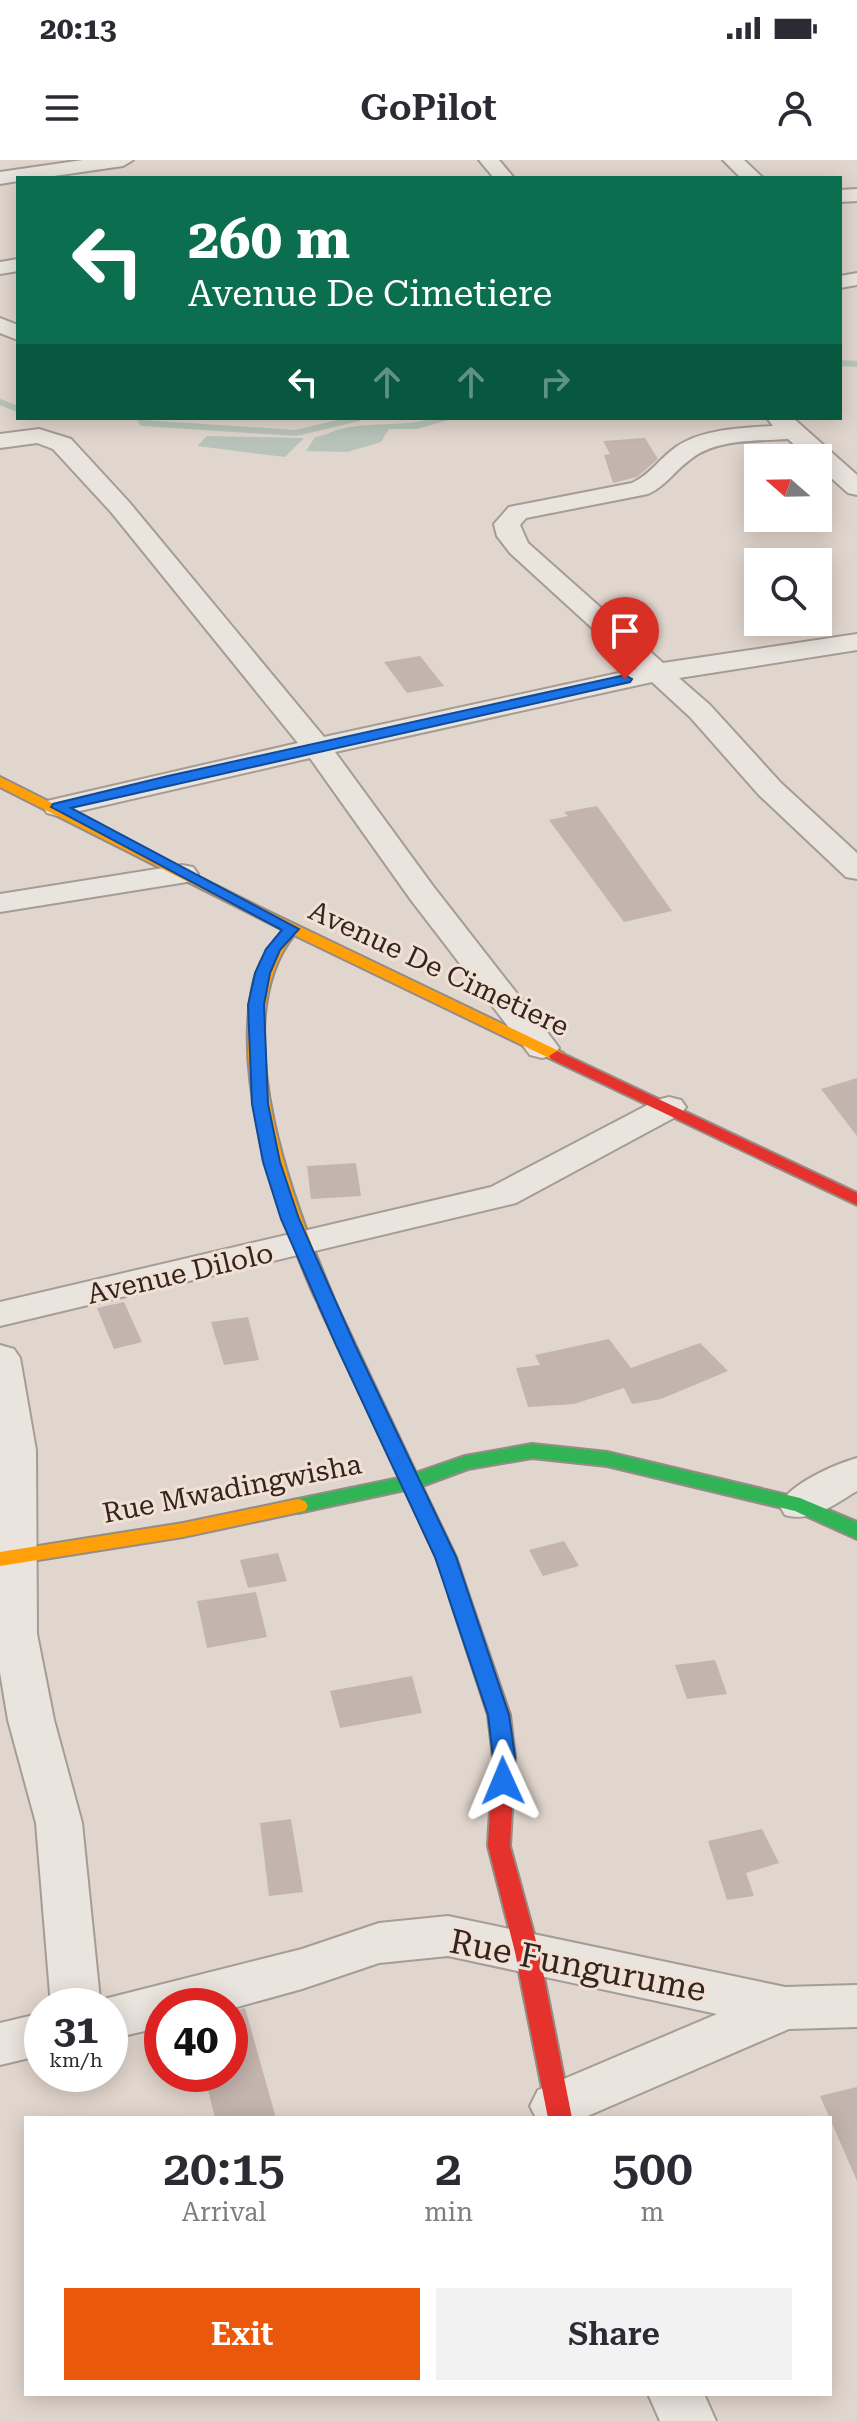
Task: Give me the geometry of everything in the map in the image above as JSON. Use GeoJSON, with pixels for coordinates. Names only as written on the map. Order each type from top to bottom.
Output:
{"type":"FeatureCollection","features":[{"type":"Feature","properties":{"kind":"street"},"geometry":{"type":"LineString","coordinates":[[0,178],[123,160]]}},
{"type":"Feature","properties":{"kind":"street"},"geometry":{"type":"LineString","coordinates":[[489,160],[502,176]]}},
{"type":"Feature","properties":{"kind":"street"},"geometry":{"type":"LineString","coordinates":[[733,160],[751,176]]}},
{"type":"Feature","properties":{"kind":"street"},"geometry":{"type":"LineString","coordinates":[[857,488],[786,425],[688,449],[653,484],[639,489],[518,512],[507,524],[519,548],[700,711],[770,789],[857,870]]}},
{"type":"Feature","properties":{"kind":"street"},"geometry":{"type":"LineString","coordinates":[[0,441],[39,436],[62,444],[120,507],[317,747],[422,893],[542,1048]]}},
{"type":"Feature","properties":{"kind":"street"},"geometry":{"type":"LineString","coordinates":[[58,807],[655,673],[857,642]]}},
{"type":"Feature","properties":{"kind":"street","name":"Avenue De Cimetiere"},"geometry":{"type":"LineString","coordinates":[[0,781],[58,807],[291,929],[669,1107],[857,1200]]}},
{"type":"Feature","properties":{"kind":"street"},"geometry":{"type":"LineString","coordinates":[[0,903],[182,874]]}},
{"type":"Feature","properties":{"kind":"street"},"geometry":{"type":"LineString","coordinates":[[291,929],[273,949],[256,1005],[260,1104],[272,1162],[301,1245],[356,1370],[446,1557],[499,1715],[504,1757],[499,1846],[527,1952],[558,2112],[785,2008]]}},
{"type":"Feature","properties":{"kind":"street","name":"Avenue Dilolo"},"geometry":{"type":"LineString","coordinates":[[0,1314],[503,1195],[669,1107]]}},
{"type":"Feature","properties":{"kind":"street"},"geometry":{"type":"LineString","coordinates":[[0,1358],[16,1450],[8,1557],[15,1634],[31,1720],[59,1823],[74,1988]]}},
{"type":"Feature","properties":{"kind":"street","name":"Rue Mwadingwisha"},"geometry":{"type":"LineString","coordinates":[[8,1557],[183,1530],[412,1482],[465,1463],[532,1451],[607,1459],[800,1505],[844,1523],[857,1532]]}},
{"type":"Feature","properties":{"kind":"street"},"geometry":{"type":"LineString","coordinates":[[800,1505],[857,1472]]}},
{"type":"Feature","properties":{"kind":"street","name":"Rue Fungurume"},"geometry":{"type":"LineString","coordinates":[[230,1988],[302,1969],[379,1943],[448,1936],[785,2008],[857,2006]]}},
{"type":"Feature","properties":{"kind":"street"},"geometry":{"type":"LineString","coordinates":[[0,2044],[24,2038]]}},
{"type":"Feature","properties":{"kind":"street"},"geometry":{"type":"LineString","coordinates":[[677,2396],[688,2421]]}},
{"type":"Feature","properties":{"kind":"shaded area"},"geometry":{"type":"Polygon","coordinates":[[[449,420],[417,429],[389,429],[381,442],[347,452],[306,451],[315,437],[341,429],[449,420]]]}},
{"type":"Feature","properties":{"kind":"shaded area"},"geometry":{"type":"Polygon","coordinates":[[[207,436],[304,438],[285,457],[197,446],[207,436]]]}},
{"type":"Feature","properties":{"kind":"building"},"geometry":{"type":"Polygon","coordinates":[[[645,438],[658,459],[637,477],[613,483],[604,455],[610,454],[603,441],[645,438]]]}},
{"type":"Feature","properties":{"kind":"building"},"geometry":{"type":"Polygon","coordinates":[[[420,656],[444,686],[407,693],[384,662],[420,656]]]}},
{"type":"Feature","properties":{"kind":"building"},"geometry":{"type":"Polygon","coordinates":[[[597,806],[672,911],[624,922],[549,820],[568,816],[564,812],[597,806]]]}},
{"type":"Feature","properties":{"kind":"building"},"geometry":{"type":"Polygon","coordinates":[[[857,1078],[857,1136],[821,1089],[857,1078]]]}},
{"type":"Feature","properties":{"kind":"building"},"geometry":{"type":"Polygon","coordinates":[[[356,1163],[361,1196],[311,1199],[307,1166],[356,1163]]]}},
{"type":"Feature","properties":{"kind":"building"},"geometry":{"type":"Polygon","coordinates":[[[124,1302],[142,1342],[114,1349],[97,1308],[124,1302]]]}},
{"type":"Feature","properties":{"kind":"building"},"geometry":{"type":"Polygon","coordinates":[[[248,1317],[259,1360],[224,1365],[211,1322],[248,1317]]]}},
{"type":"Feature","properties":{"kind":"building"},"geometry":{"type":"Polygon","coordinates":[[[609,1339],[631,1368],[700,1343],[728,1371],[661,1399],[632,1404],[624,1388],[574,1404],[528,1407],[516,1368],[540,1365],[535,1355],[609,1339]]]}},
{"type":"Feature","properties":{"kind":"building"},"geometry":{"type":"Polygon","coordinates":[[[564,1541],[579,1566],[543,1576],[529,1550],[564,1541]]]}},
{"type":"Feature","properties":{"kind":"building"},"geometry":{"type":"Polygon","coordinates":[[[278,1553],[287,1581],[248,1588],[240,1560],[278,1553]]]}},
{"type":"Feature","properties":{"kind":"building"},"geometry":{"type":"Polygon","coordinates":[[[256,1592],[267,1637],[207,1648],[197,1601],[256,1592]]]}},
{"type":"Feature","properties":{"kind":"building"},"geometry":{"type":"Polygon","coordinates":[[[715,1660],[727,1694],[687,1699],[675,1665],[715,1660]]]}},
{"type":"Feature","properties":{"kind":"building"},"geometry":{"type":"Polygon","coordinates":[[[412,1676],[422,1713],[340,1728],[330,1691],[412,1676]]]}},
{"type":"Feature","properties":{"kind":"building"},"geometry":{"type":"Polygon","coordinates":[[[291,1819],[303,1892],[269,1896],[260,1823],[291,1819]]]}},
{"type":"Feature","properties":{"kind":"building"},"geometry":{"type":"Polygon","coordinates":[[[762,1829],[779,1863],[746,1873],[754,1896],[727,1900],[708,1841],[762,1829]]]}},
{"type":"Feature","properties":{"kind":"building"},"geometry":{"type":"Polygon","coordinates":[[[248,2019],[275,2116],[214,2116],[208,2092],[248,2092],[248,2019]]]}},
{"type":"Feature","properties":{"kind":"building"},"geometry":{"type":"Polygon","coordinates":[[[857,2087],[857,2181],[832,2124],[832,2116],[829,2116],[820,2096],[857,2087]]]}},
{"type":"Feature","properties":{"kind":"waterway"},"geometry":{"type":"LineString","coordinates":[[842,363],[857,364]]}},
{"type":"Feature","properties":{"kind":"waterway"},"geometry":{"type":"LineString","coordinates":[[0,402],[16,408]]}},
{"type":"Feature","properties":{"kind":"waterway"},"geometry":{"type":"LineString","coordinates":[[141,420],[142,423],[296,433],[351,420]]}},
{"type":"Feature","properties":{"kind":"traffic: fast"},"geometry":{"type":"LineString","coordinates":[[328,1306],[446,1557],[459,1596]]}},
{"type":"Feature","properties":{"kind":"traffic: fast"},"geometry":{"type":"LineString","coordinates":[[298,1506],[412,1482],[465,1463],[532,1451],[607,1459],[800,1505],[844,1523],[857,1532]]}},
{"type":"Feature","properties":{"kind":"traffic: slow"},"geometry":{"type":"LineString","coordinates":[[0,781],[254,910],[557,1056]]}},
{"type":"Feature","properties":{"kind":"traffic: slow"},"geometry":{"type":"LineString","coordinates":[[291,929],[270,959],[260,987],[257,1018],[261,1089],[265,1122],[280,1183],[328,1306]]}},
{"type":"Feature","properties":{"kind":"traffic: slow"},"geometry":{"type":"LineString","coordinates":[[0,1559],[183,1530],[298,1506]]}},
{"type":"Feature","properties":{"kind":"traffic: jam"},"geometry":{"type":"LineString","coordinates":[[557,1056],[857,1200]]}},
{"type":"Feature","properties":{"kind":"traffic: jam"},"geometry":{"type":"LineString","coordinates":[[459,1596],[499,1715],[504,1757],[499,1846],[527,1952],[560,2116]]}},
{"type":"Feature","properties":{"kind":"route"},"geometry":{"type":"LineString","coordinates":[[503,1781],[504,1757],[499,1715],[446,1557],[356,1370],[290,1219],[272,1162],[260,1104],[256,1005],[262,973],[273,949],[291,929],[58,807],[625,679]]}}]}
